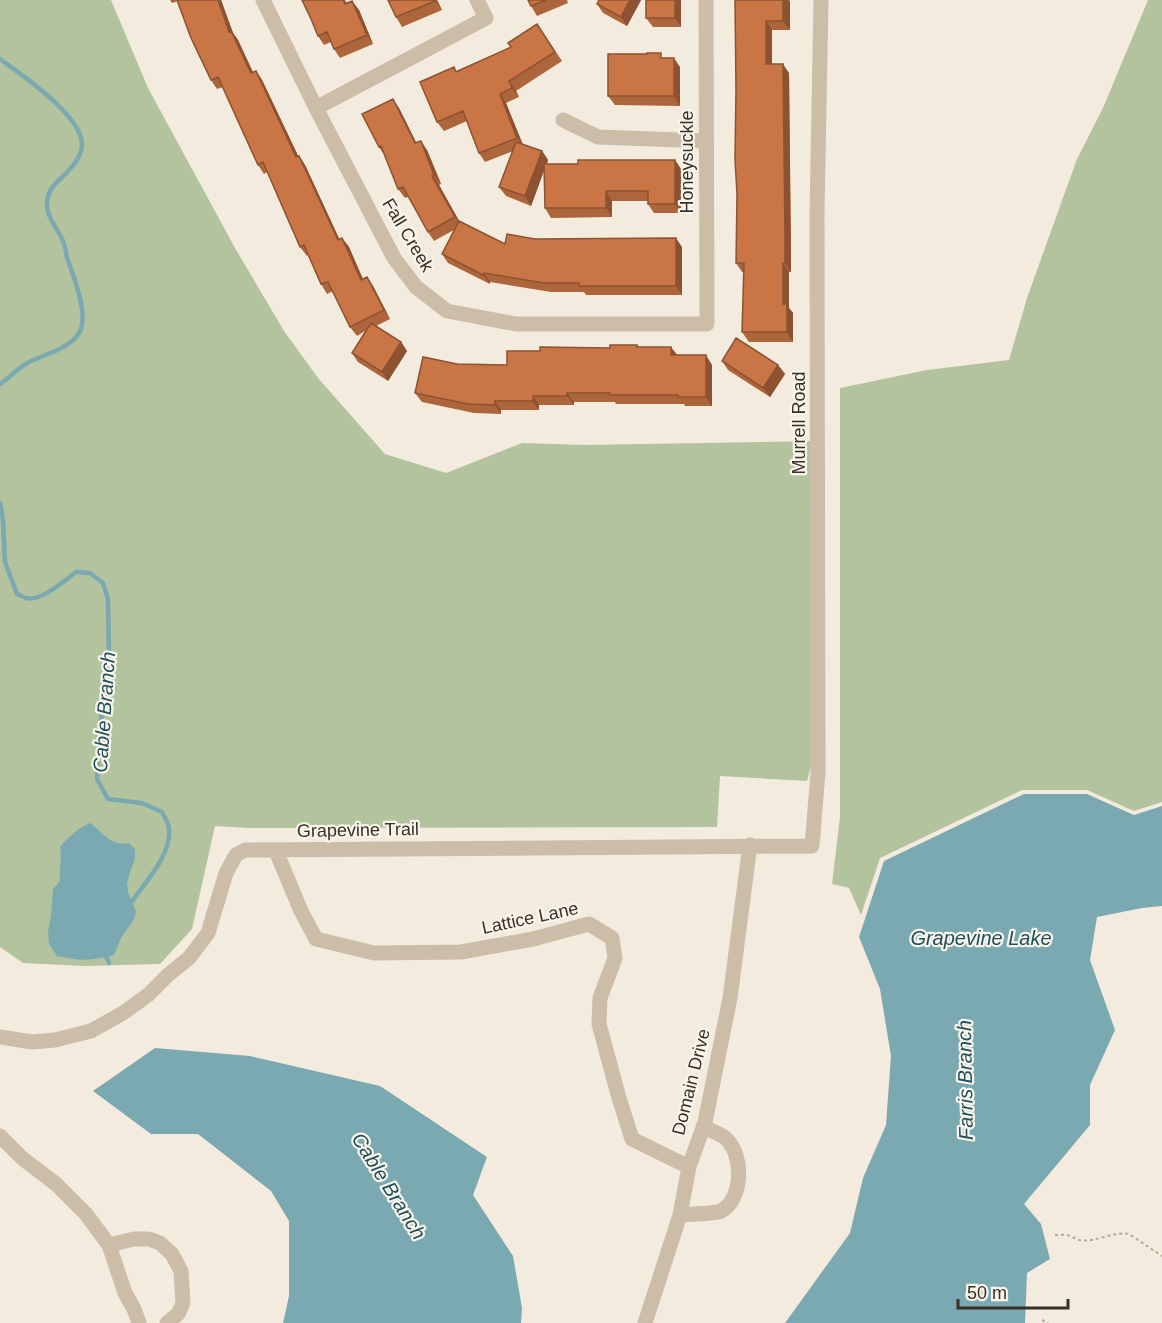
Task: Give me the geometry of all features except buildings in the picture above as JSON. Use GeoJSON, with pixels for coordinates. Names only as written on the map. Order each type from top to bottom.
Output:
{"type":"FeatureCollection","features":[{"type":"Feature","properties":{"kind":"street","name":"Fall Creek"},"geometry":{"type":"LineString","coordinates":[[262,0],[394,258],[416,287],[447,311],[516,324],[707,324]]}},
{"type":"Feature","properties":{"kind":"street"},"geometry":{"type":"LineString","coordinates":[[316,108],[486,18],[477,0]]}},
{"type":"Feature","properties":{"kind":"street","name":"Honeysuckle"},"geometry":{"type":"LineString","coordinates":[[706,0],[707,324]]}},
{"type":"Feature","properties":{"kind":"street","name":"Murrell Road"},"geometry":{"type":"LineString","coordinates":[[812,846],[818,773],[817,214],[820,0]]}},
{"type":"Feature","properties":{"kind":"street"},"geometry":{"type":"LineString","coordinates":[[563,120],[598,137],[706,141]]}},
{"type":"Feature","properties":{"kind":"street","name":"Domain Drive"},"geometry":{"type":"LineString","coordinates":[[645,1323],[680,1215],[689,1167],[703,1127],[730,998],[750,845]]}},
{"type":"Feature","properties":{"kind":"street","name":"Grapevine Trail"},"geometry":{"type":"LineString","coordinates":[[0,1037],[32,1042],[55,1040],[91,1031],[123,1013],[148,995],[189,958],[208,933],[226,873],[236,855],[245,850],[812,846]]}},
{"type":"Feature","properties":{"kind":"street","name":"Lattice Lane"},"geometry":{"type":"LineString","coordinates":[[276,851],[301,911],[316,939],[341,946],[374,953],[461,951],[533,939],[589,924],[612,938],[615,958],[600,998],[599,1024],[632,1139],[689,1167]]}},
{"type":"Feature","properties":{"kind":"street"},"geometry":{"type":"LineString","coordinates":[[680,1215],[720,1212],[730,1204],[737,1187],[739,1168],[737,1154],[725,1138],[703,1127]]}},
{"type":"Feature","properties":{"kind":"street"},"geometry":{"type":"LineString","coordinates":[[0,1136],[22,1158],[56,1184],[86,1214],[109,1245],[125,1293],[139,1323]]}},
{"type":"Feature","properties":{"kind":"street"},"geometry":{"type":"LineString","coordinates":[[109,1245],[134,1239],[149,1239],[160,1243],[172,1254],[181,1271],[183,1303],[178,1314],[167,1323]]}},
{"type":"Feature","properties":{"kind":"path"},"geometry":{"type":"LineString","coordinates":[[1055,1235],[1068,1235],[1079,1240],[1101,1238],[1116,1233],[1129,1234],[1162,1256]]}},
{"type":"Feature","properties":{"kind":"path"},"geometry":{"type":"LineString","coordinates":[[1042,1320],[1048,1323]]}},
{"type":"Feature","properties":{"kind":"green space"},"geometry":{"type":"Polygon","coordinates":[[[0,0],[111,0],[148,88],[235,248],[284,331],[318,378],[385,454],[446,473],[522,443],[583,445],[818,441],[812,763],[807,781],[720,776],[717,827],[249,828],[215,826],[192,929],[160,964],[84,966],[23,963],[0,947],[0,0]]]}},
{"type":"Feature","properties":{"kind":"green space"},"geometry":{"type":"Polygon","coordinates":[[[1148,0],[1162,0],[1162,802],[1134,811],[1087,790],[1022,790],[880,858],[861,915],[849,888],[832,884],[840,817],[840,388],[927,370],[1009,360],[1027,298],[1077,159],[1103,108],[1148,0]]]}},
{"type":"Feature","properties":{"kind":"water","name":"Grapevine Lake"},"geometry":{"type":"Polygon","coordinates":[[[1024,794],[1087,794],[1134,815],[1162,806],[1162,906],[1097,917],[1090,960],[1115,1030],[1090,1085],[1090,1125],[1024,1204],[1041,1224],[1050,1259],[1027,1273],[1025,1323],[785,1323],[850,1233],[863,1178],[886,1125],[891,1056],[880,989],[859,937],[884,861],[1024,794]]]}},
{"type":"Feature","properties":{"kind":"water"},"geometry":{"type":"Polygon","coordinates":[[[90,823],[112,841],[129,843],[135,849],[135,859],[127,884],[136,912],[114,955],[86,960],[72,959],[57,956],[49,944],[48,932],[53,889],[60,881],[60,847],[74,833],[90,823]]]}},
{"type":"Feature","properties":{"kind":"water"},"geometry":{"type":"Polygon","coordinates":[[[155,1048],[250,1056],[380,1086],[487,1157],[473,1195],[513,1256],[522,1308],[521,1323],[283,1323],[289,1296],[289,1221],[271,1191],[198,1134],[151,1134],[93,1091],[155,1048]]]}},
{"type":"Feature","properties":{"kind":"waterway","name":"Cable Branch"},"geometry":{"type":"LineString","coordinates":[[0,59],[63,110],[80,135],[82,146],[79,156],[74,165],[51,190],[47,207],[65,246],[80,297],[83,319],[81,329],[72,341],[25,364],[0,384]]}},
{"type":"Feature","properties":{"kind":"waterway","name":"Cable Branch"},"geometry":{"type":"LineString","coordinates":[[0,503],[5,562],[17,594],[26,598],[38,597],[52,590],[76,572],[90,573],[103,583],[108,599],[109,661],[100,727],[97,779],[108,799],[142,803],[162,812],[169,829],[169,839],[162,859],[130,904]]}},
{"type":"Feature","properties":{"kind":"waterway","name":"Cable Branch"},"geometry":{"type":"LineString","coordinates":[[104,952],[109,963]]}},
{"type":"Feature","properties":{"kind":"water label","name":"Farris Branch"},"geometry":{"type":"Point","coordinates":[965,1080]}}]}
